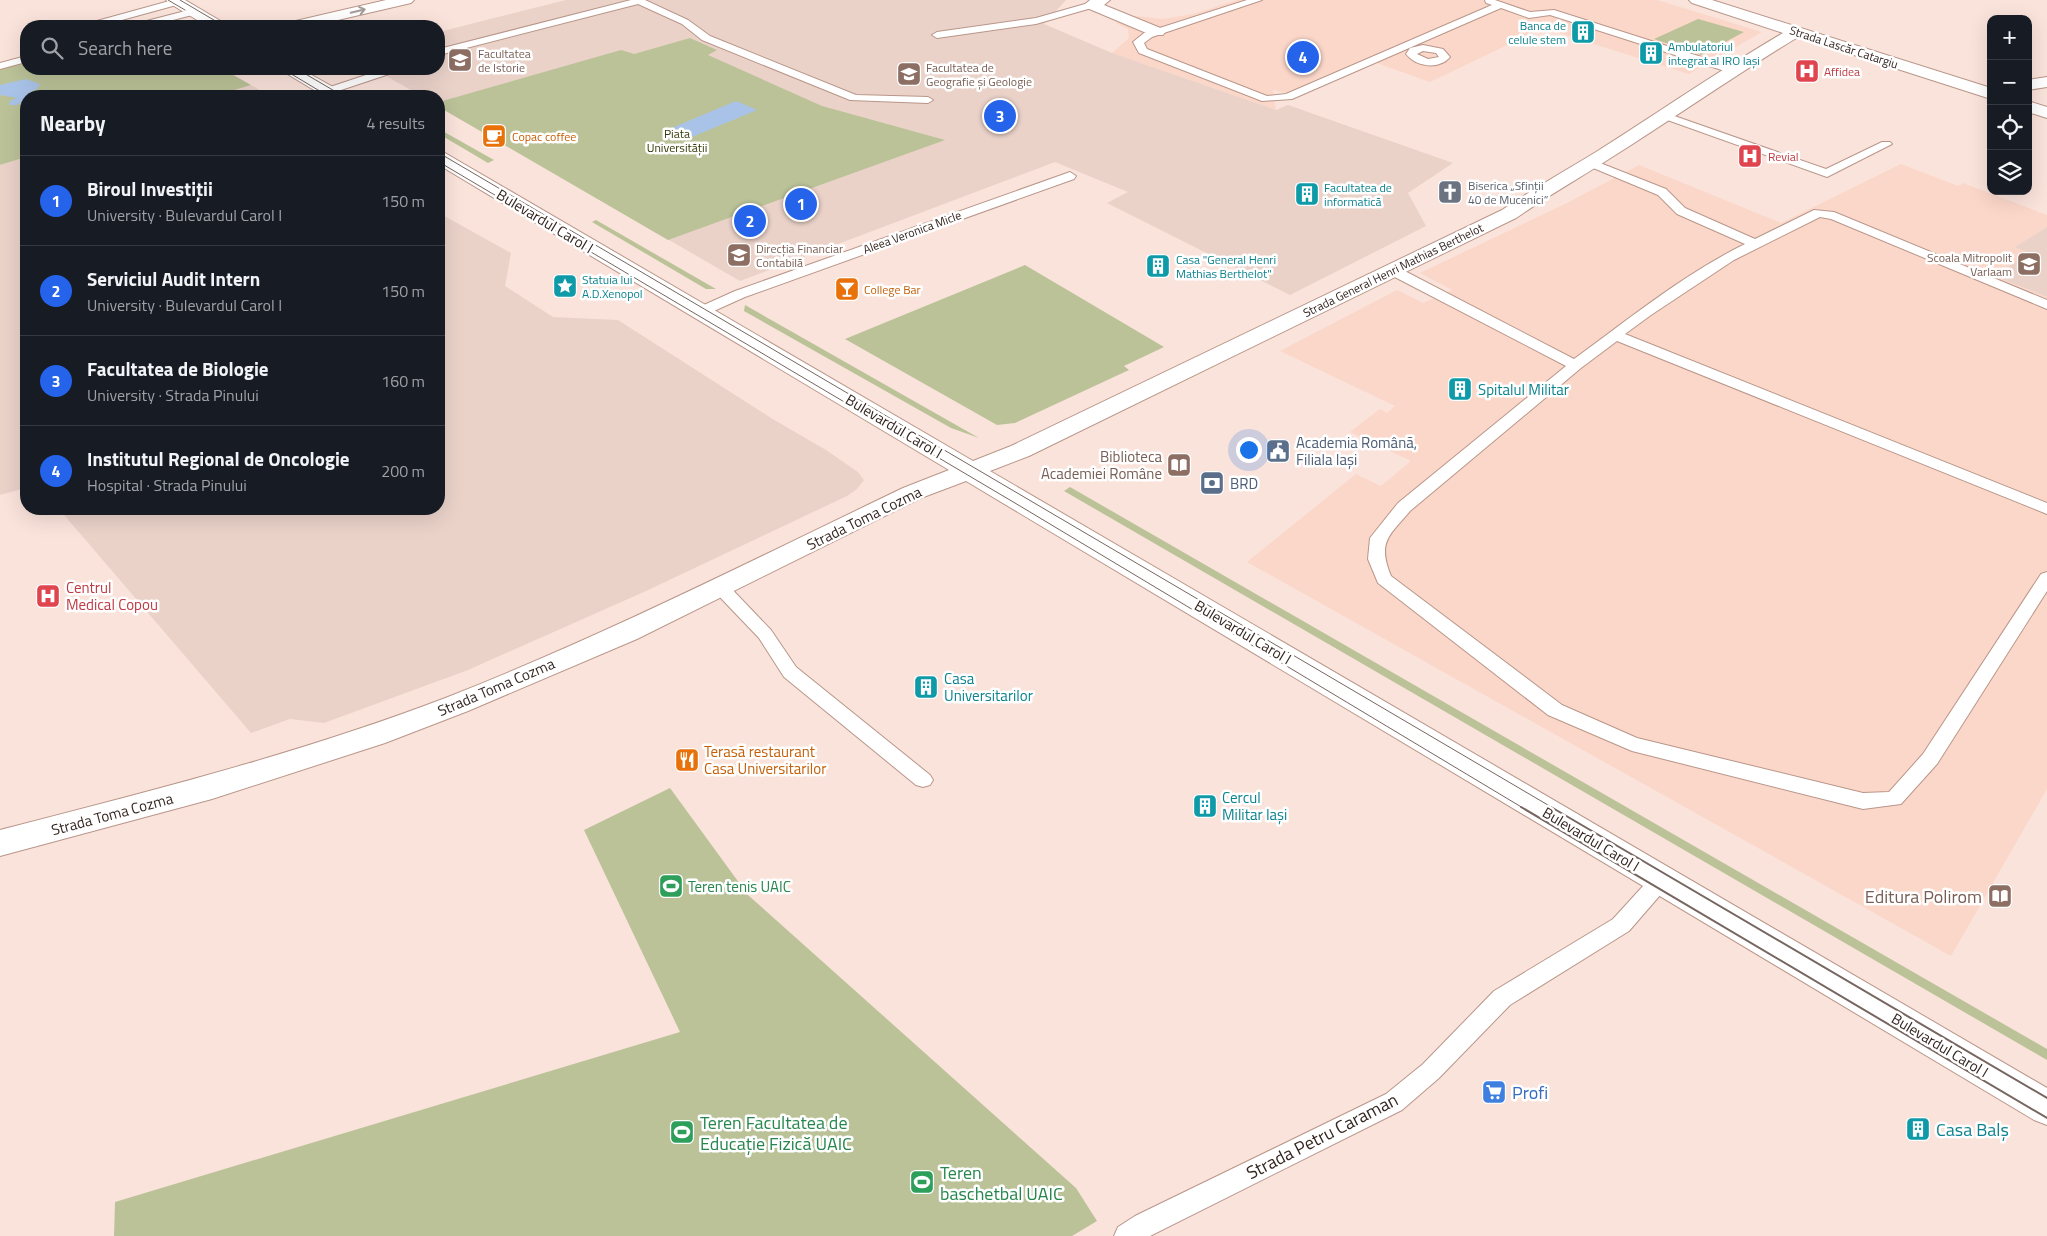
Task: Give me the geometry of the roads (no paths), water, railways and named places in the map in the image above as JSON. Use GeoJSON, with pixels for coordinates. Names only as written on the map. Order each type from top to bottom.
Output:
{"type":"FeatureCollection","features":[{"type":"Feature","properties":{"kind":"street"},"geometry":{"type":"LineString","coordinates":[[319,20],[406,0]]}},
{"type":"Feature","properties":{"kind":"street","name":"Strada Lascăr Catargiu"},"geometry":{"type":"LineString","coordinates":[[1697,0],[1987,93]]}},
{"type":"Feature","properties":{"kind":"street"},"geometry":{"type":"LineString","coordinates":[[176,1],[207,20]]}},
{"type":"Feature","properties":{"kind":"street"},"geometry":{"type":"LineString","coordinates":[[1092,2],[1157,32]]}},
{"type":"Feature","properties":{"kind":"street","name":"Strada General Henri Mathias Berthelot"},"geometry":{"type":"LineString","coordinates":[[970,471],[1020,451],[1509,214],[1732,70],[1796,32]]}},
{"type":"Feature","properties":{"kind":"street"},"geometry":{"type":"LineString","coordinates":[[300,75],[325,90]]}},
{"type":"Feature","properties":{"kind":"street"},"geometry":{"type":"LineString","coordinates":[[2032,84],[2047,82]]}},
{"type":"Feature","properties":{"kind":"street"},"geometry":{"type":"LineString","coordinates":[[2032,107],[2047,112]]}},
{"type":"Feature","properties":{"kind":"street","name":"Bulevardul Carol I"},"geometry":{"type":"LineString","coordinates":[[445,162],[2047,1108]]}},
{"type":"Feature","properties":{"kind":"street","name":"Strada Toma Cozma"},"geometry":{"type":"LineString","coordinates":[[0,843],[212,787],[374,735],[495,689],[627,632],[912,493],[970,471]]}},
{"type":"Feature","properties":{"kind":"lane"},"geometry":{"type":"LineString","coordinates":[[1256,0],[1148,35],[1138,42],[1143,51],[1266,99],[1288,97],[1414,47],[1500,5]]}},
{"type":"Feature","properties":{"kind":"lane"},"geometry":{"type":"LineString","coordinates":[[1487,0],[1528,15],[1551,12],[1732,70]]}},
{"type":"Feature","properties":{"kind":"lane"},"geometry":{"type":"LineString","coordinates":[[111,20],[176,1]]}},
{"type":"Feature","properties":{"kind":"lane"},"geometry":{"type":"LineString","coordinates":[[445,50],[639,1],[685,22],[706,38],[854,98],[928,100]]}},
{"type":"Feature","properties":{"kind":"lane"},"geometry":{"type":"LineString","coordinates":[[937,34],[1068,14],[1092,2]]}},
{"type":"Feature","properties":{"kind":"lane"},"geometry":{"type":"LineString","coordinates":[[162,20],[193,12]]}},
{"type":"Feature","properties":{"kind":"lane"},"geometry":{"type":"LineString","coordinates":[[0,66],[20,61]]}},
{"type":"Feature","properties":{"kind":"lane"},"geometry":{"type":"LineString","coordinates":[[342,90],[379,75]]}},
{"type":"Feature","properties":{"kind":"lane"},"geometry":{"type":"LineString","coordinates":[[1663,115],[1826,173],[1886,144]]}},
{"type":"Feature","properties":{"kind":"lane"},"geometry":{"type":"LineString","coordinates":[[1590,162],[1662,192],[1681,211],[1756,244]]}},
{"type":"Feature","properties":{"kind":"lane","name":"Aleea Veronica Micle"},"geometry":{"type":"LineString","coordinates":[[700,312],[740,294],[1070,176]]}},
{"type":"Feature","properties":{"kind":"lane"},"geometry":{"type":"LineString","coordinates":[[2047,305],[1834,216],[1818,213],[1729,258],[1700,276],[1615,335],[1576,365],[1404,507],[1378,538],[1376,559],[1384,579],[1501,670],[1564,714],[1632,744],[1863,801],[1894,799],[1930,759],[2047,578]]}},
{"type":"Feature","properties":{"kind":"lane"},"geometry":{"type":"LineString","coordinates":[[1392,270],[1552,355],[1576,365]]}},
{"type":"Feature","properties":{"kind":"lane"},"geometry":{"type":"LineString","coordinates":[[1615,335],[2047,510]]}},
{"type":"Feature","properties":{"kind":"lane"},"geometry":{"type":"LineString","coordinates":[[720,588],[765,634],[790,672],[923,780]]}},
{"type":"Feature","properties":{"kind":"lane","name":"Strada Petru Caraman"},"geometry":{"type":"LineString","coordinates":[[1127,1236],[1144,1225],[1394,1102],[1431,1071],[1502,998],[1621,925],[1661,880]]}},
{"type":"Feature","properties":{"kind":"water"},"geometry":{"type":"Polygon","coordinates":[[[26,79],[40,84],[35,90],[20,90],[20,103],[17,105],[9,105],[10,101],[17,98],[0,95],[0,85],[26,79]]]}},
{"type":"Feature","properties":{"kind":"water"},"geometry":{"type":"Polygon","coordinates":[[[736,101],[757,110],[687,139],[667,130],[736,101]]]}},
{"type":"Feature","properties":{"kind":"tram line"},"geometry":{"type":"LineString","coordinates":[[168,0],[185,10]]}},
{"type":"Feature","properties":{"kind":"tram line"},"geometry":{"type":"LineString","coordinates":[[180,0],[214,20]]}},
{"type":"Feature","properties":{"kind":"tram line"},"geometry":{"type":"LineString","coordinates":[[293,75],[318,90]]}},
{"type":"Feature","properties":{"kind":"tram line"},"geometry":{"type":"LineString","coordinates":[[307,75],[333,90]]}},
{"type":"Feature","properties":{"kind":"tram line"},"geometry":{"type":"LineString","coordinates":[[445,157],[1553,808]]}},
{"type":"Feature","properties":{"kind":"tram line"},"geometry":{"type":"LineString","coordinates":[[445,166],[1020,506],[1523,808]]}},
{"type":"Feature","properties":{"kind":"tram line"},"geometry":{"type":"LineString","coordinates":[[1521,807],[2047,1118]]}},
{"type":"Feature","properties":{"kind":"tram line"},"geometry":{"type":"LineString","coordinates":[[1551,807],[2047,1098]]}},
{"type":"Feature","properties":{"kind":"place","name":"Banca de celule stem"},"geometry":{"type":"Point","coordinates":[1583,32]}},
{"type":"Feature","properties":{"kind":"place","name":"Ambulatoriul integrat al IRO Iași"},"geometry":{"type":"Point","coordinates":[1651,53]}},
{"type":"Feature","properties":{"kind":"place","name":"Institutul Regional de Oncologie"},"geometry":{"type":"Point","coordinates":[1303,57]}},
{"type":"Feature","properties":{"kind":"place","name":"Facultatea de Istorie"},"geometry":{"type":"Point","coordinates":[460,60]}},
{"type":"Feature","properties":{"kind":"place","name":"Affidea"},"geometry":{"type":"Point","coordinates":[1807,71]}},
{"type":"Feature","properties":{"kind":"place","name":"Facultatea de Geografie și Geologie"},"geometry":{"type":"Point","coordinates":[909,74]}},
{"type":"Feature","properties":{"kind":"place","name":"Facultatea de Biologie"},"geometry":{"type":"Point","coordinates":[1000,116]}},
{"type":"Feature","properties":{"kind":"place","name":"Copac coffee"},"geometry":{"type":"Point","coordinates":[494,136]}},
{"type":"Feature","properties":{"kind":"place","name":"Revial"},"geometry":{"type":"Point","coordinates":[1750,156]}},
{"type":"Feature","properties":{"kind":"place","name":"Biserica „Sfinții 40 de Mucenici”"},"geometry":{"type":"Point","coordinates":[1450,192]}},
{"type":"Feature","properties":{"kind":"place","name":"Facultatea de informatică"},"geometry":{"type":"Point","coordinates":[1307,194]}},
{"type":"Feature","properties":{"kind":"place","name":"Biroul Investiții"},"geometry":{"type":"Point","coordinates":[801,204]}},
{"type":"Feature","properties":{"kind":"place","name":"Serviciul Audit Intern"},"geometry":{"type":"Point","coordinates":[750,221]}},
{"type":"Feature","properties":{"kind":"place","name":"Direcția Financiar Contabilă"},"geometry":{"type":"Point","coordinates":[739,255]}},
{"type":"Feature","properties":{"kind":"place","name":"Scoala Mitropolit Varlaam"},"geometry":{"type":"Point","coordinates":[2029,264]}},
{"type":"Feature","properties":{"kind":"place","name":"Casa \"General Henri Mathias Berthelot\""},"geometry":{"type":"Point","coordinates":[1158,266]}},
{"type":"Feature","properties":{"kind":"place","name":"Statuia lui A.D.Xenopol"},"geometry":{"type":"Point","coordinates":[565,286]}},
{"type":"Feature","properties":{"kind":"place","name":"College Bar"},"geometry":{"type":"Point","coordinates":[847,289]}},
{"type":"Feature","properties":{"kind":"place","name":"Spitalul Militar"},"geometry":{"type":"Point","coordinates":[1460,389]}},
{"type":"Feature","properties":{"kind":"place","name":"Academia Română, Filiala Iași"},"geometry":{"type":"Point","coordinates":[1278,451]}},
{"type":"Feature","properties":{"kind":"place","name":"Biblioteca Academiei Române"},"geometry":{"type":"Point","coordinates":[1179,465]}},
{"type":"Feature","properties":{"kind":"place","name":"BRD"},"geometry":{"type":"Point","coordinates":[1212,483]}},
{"type":"Feature","properties":{"kind":"place","name":"Centrul Medical Copou"},"geometry":{"type":"Point","coordinates":[48,596]}},
{"type":"Feature","properties":{"kind":"place","name":"Casa Universitarilor"},"geometry":{"type":"Point","coordinates":[926,687]}},
{"type":"Feature","properties":{"kind":"place","name":"Terasă restaurant Casa Universitarilor"},"geometry":{"type":"Point","coordinates":[687,760]}},
{"type":"Feature","properties":{"kind":"place","name":"Cercul Militar Iași"},"geometry":{"type":"Point","coordinates":[1205,806]}},
{"type":"Feature","properties":{"kind":"place","name":"Teren tenis UAIC"},"geometry":{"type":"Point","coordinates":[671,886]}},
{"type":"Feature","properties":{"kind":"place","name":"Editura Polirom"},"geometry":{"type":"Point","coordinates":[2000,896]}},
{"type":"Feature","properties":{"kind":"place","name":"Profi"},"geometry":{"type":"Point","coordinates":[1494,1092]}},
{"type":"Feature","properties":{"kind":"place","name":"Casa Balș"},"geometry":{"type":"Point","coordinates":[1918,1129]}},
{"type":"Feature","properties":{"kind":"place","name":"Teren Facultatea de Educație Fizică UAIC"},"geometry":{"type":"Point","coordinates":[682,1132]}},
{"type":"Feature","properties":{"kind":"place","name":"Teren baschetbal UAIC"},"geometry":{"type":"Point","coordinates":[922,1182]}},
{"type":"Feature","properties":{"kind":"park label","name":"Piata Universității"},"geometry":{"type":"Point","coordinates":[677,140]}}]}
